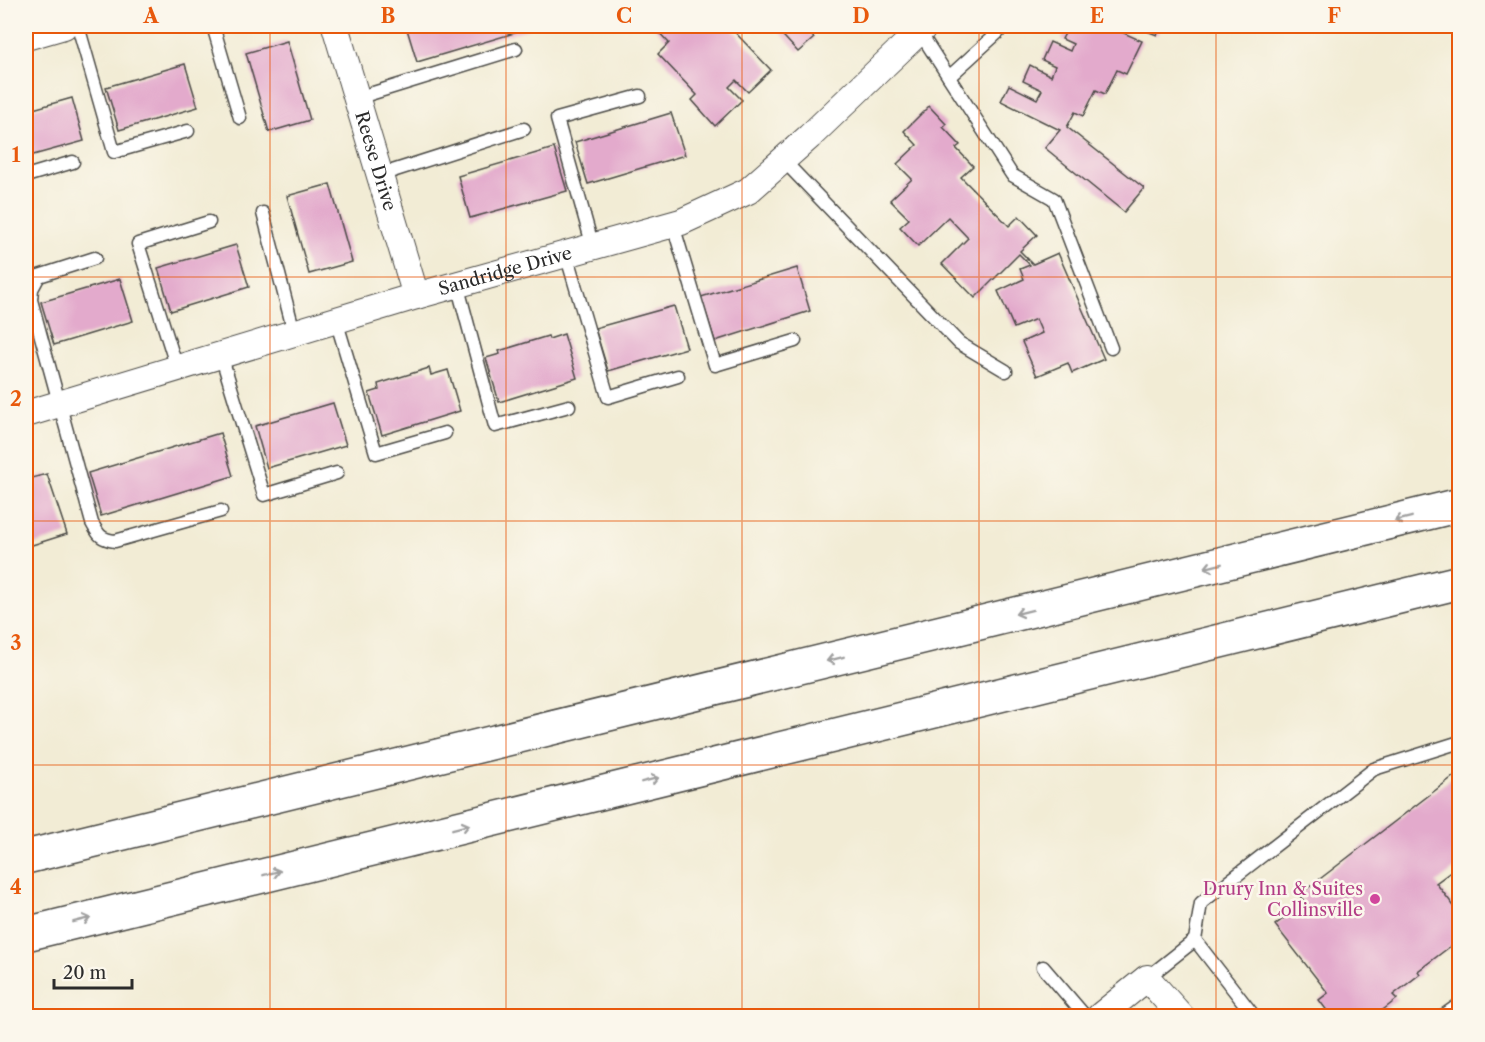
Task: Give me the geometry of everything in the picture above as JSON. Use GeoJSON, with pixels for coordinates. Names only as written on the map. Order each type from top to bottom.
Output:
{"type":"FeatureCollection","features":[{"type":"Feature","properties":{"kind":"highway"},"geometry":{"type":"LineString","coordinates":[[26,857],[1460,505]]}},
{"type":"Feature","properties":{"kind":"highway"},"geometry":{"type":"LineString","coordinates":[[26,934],[1460,582]]}},
{"type":"Feature","properties":{"kind":"street"},"geometry":{"type":"LineString","coordinates":[[26,37],[64,26]]}},
{"type":"Feature","properties":{"kind":"street","name":"Reese Drive"},"geometry":{"type":"LineString","coordinates":[[335,26],[416,296]]}},
{"type":"Feature","properties":{"kind":"street","name":"Sandridge Drive"},"geometry":{"type":"LineString","coordinates":[[26,414],[416,296],[681,222],[748,191],[809,137],[922,28]]}},
{"type":"Feature","properties":{"kind":"street"},"geometry":{"type":"LineString","coordinates":[[1100,1017],[1147,978],[1181,1017]]}},
{"type":"Feature","properties":{"kind":"lane"},"geometry":{"type":"LineString","coordinates":[[78,26],[114,152],[188,131]]}},
{"type":"Feature","properties":{"kind":"lane"},"geometry":{"type":"LineString","coordinates":[[213,26],[240,118]]}},
{"type":"Feature","properties":{"kind":"lane"},"geometry":{"type":"LineString","coordinates":[[949,77],[1005,26]]}},
{"type":"Feature","properties":{"kind":"lane"},"geometry":{"type":"LineString","coordinates":[[922,28],[949,77],[1012,175],[1054,199],[1111,348]]}},
{"type":"Feature","properties":{"kind":"lane"},"geometry":{"type":"LineString","coordinates":[[357,98],[516,49]]}},
{"type":"Feature","properties":{"kind":"lane"},"geometry":{"type":"LineString","coordinates":[[593,247],[557,119],[640,96]]}},
{"type":"Feature","properties":{"kind":"lane"},"geometry":{"type":"LineString","coordinates":[[380,175],[524,129]]}},
{"type":"Feature","properties":{"kind":"lane"},"geometry":{"type":"LineString","coordinates":[[783,160],[959,343],[1006,371]]}},
{"type":"Feature","properties":{"kind":"lane"},"geometry":{"type":"LineString","coordinates":[[26,176],[74,162]]}},
{"type":"Feature","properties":{"kind":"lane"},"geometry":{"type":"LineString","coordinates":[[263,213],[294,333]]}},
{"type":"Feature","properties":{"kind":"lane"},"geometry":{"type":"LineString","coordinates":[[177,368],[138,244],[209,222]]}},
{"type":"Feature","properties":{"kind":"lane"},"geometry":{"type":"LineString","coordinates":[[673,225],[715,365],[795,341]]}},
{"type":"Feature","properties":{"kind":"lane"},"geometry":{"type":"LineString","coordinates":[[566,254],[608,397],[678,376]]}},
{"type":"Feature","properties":{"kind":"lane"},"geometry":{"type":"LineString","coordinates":[[95,258],[39,276],[32,289],[31,300],[92,523],[98,534],[105,540],[115,541],[221,511]]}},
{"type":"Feature","properties":{"kind":"lane"},"geometry":{"type":"LineString","coordinates":[[457,284],[495,426],[569,406]]}},
{"type":"Feature","properties":{"kind":"lane"},"geometry":{"type":"LineString","coordinates":[[336,320],[376,453],[445,434]]}},
{"type":"Feature","properties":{"kind":"lane"},"geometry":{"type":"LineString","coordinates":[[221,355],[264,495],[337,473]]}},
{"type":"Feature","properties":{"kind":"lane"},"geometry":{"type":"LineString","coordinates":[[1147,978],[1195,940],[1201,903],[1374,769],[1460,742]]}},
{"type":"Feature","properties":{"kind":"lane"},"geometry":{"type":"LineString","coordinates":[[1195,940],[1254,1017]]}},
{"type":"Feature","properties":{"kind":"lane"},"geometry":{"type":"LineString","coordinates":[[1043,967],[1085,1017]]}},
{"type":"Feature","properties":{"kind":"lane"},"geometry":{"type":"LineString","coordinates":[[1443,1017],[1460,1004]]}},
{"type":"Feature","properties":{"kind":"building"},"geometry":{"type":"Polygon","coordinates":[[[406,26],[531,26],[531,28],[417,62],[406,26]]]}},
{"type":"Feature","properties":{"kind":"building"},"geometry":{"type":"Polygon","coordinates":[[[653,26],[729,26],[771,70],[748,92],[736,80],[729,87],[742,100],[715,126],[692,100],[697,95],[658,54],[669,43],[653,26]]]}},
{"type":"Feature","properties":{"kind":"building"},"geometry":{"type":"Polygon","coordinates":[[[774,26],[803,26],[814,38],[798,52],[774,26]]]}},
{"type":"Feature","properties":{"kind":"building"},"geometry":{"type":"Polygon","coordinates":[[[1069,26],[1088,26],[1101,32],[1104,26],[1108,26],[1142,41],[1126,74],[1117,70],[1105,94],[1096,90],[1083,116],[1075,112],[1067,127],[1144,188],[1124,212],[1045,148],[1060,130],[1001,101],[1009,85],[1037,99],[1042,90],[1023,81],[1030,65],[1051,76],[1055,66],[1042,60],[1050,42],[1070,51],[1073,44],[1062,39],[1069,26]]]}},
{"type":"Feature","properties":{"kind":"building"},"geometry":{"type":"Polygon","coordinates":[[[1134,26],[1160,26],[1157,35],[1134,26]]]}},
{"type":"Feature","properties":{"kind":"building"},"geometry":{"type":"Polygon","coordinates":[[[287,41],[310,120],[269,132],[246,53],[287,41]]]}},
{"type":"Feature","properties":{"kind":"building"},"geometry":{"type":"Polygon","coordinates":[[[185,64],[198,107],[119,130],[106,87],[185,64]]]}},
{"type":"Feature","properties":{"kind":"building"},"geometry":{"type":"Polygon","coordinates":[[[72,98],[84,141],[26,157],[26,111],[72,98]]]}},
{"type":"Feature","properties":{"kind":"building"},"geometry":{"type":"Polygon","coordinates":[[[929,106],[946,124],[943,127],[960,145],[956,148],[973,166],[961,177],[1009,226],[1019,216],[1037,235],[1020,251],[1033,264],[1058,253],[1104,359],[1072,373],[1068,363],[1037,376],[1022,342],[1042,333],[1036,319],[1014,328],[998,291],[1024,279],[1020,269],[1030,265],[1019,254],[975,298],[942,264],[968,238],[948,217],[918,246],[900,227],[909,219],[890,200],[912,179],[897,164],[917,145],[904,131],[929,106]]]}},
{"type":"Feature","properties":{"kind":"building"},"geometry":{"type":"Polygon","coordinates":[[[671,113],[685,155],[588,184],[575,142],[671,113]]]}},
{"type":"Feature","properties":{"kind":"building"},"geometry":{"type":"Polygon","coordinates":[[[554,148],[567,191],[470,218],[458,176],[554,148]]]}},
{"type":"Feature","properties":{"kind":"building"},"geometry":{"type":"Polygon","coordinates":[[[330,184],[352,262],[309,274],[287,196],[330,184]]]}},
{"type":"Feature","properties":{"kind":"building"},"geometry":{"type":"Polygon","coordinates":[[[236,245],[249,287],[171,311],[158,268],[236,245]]]}},
{"type":"Feature","properties":{"kind":"building"},"geometry":{"type":"Polygon","coordinates":[[[797,268],[810,311],[715,341],[701,297],[797,268]]]}},
{"type":"Feature","properties":{"kind":"building"},"geometry":{"type":"Polygon","coordinates":[[[120,279],[133,321],[54,345],[41,302],[120,279]]]}},
{"type":"Feature","properties":{"kind":"building"},"geometry":{"type":"Polygon","coordinates":[[[674,306],[687,348],[608,371],[595,328],[674,306]]]}},
{"type":"Feature","properties":{"kind":"building"},"geometry":{"type":"Polygon","coordinates":[[[564,334],[577,378],[499,402],[486,358],[500,354],[499,351],[548,336],[549,339],[564,334]]]}},
{"type":"Feature","properties":{"kind":"building"},"geometry":{"type":"Polygon","coordinates":[[[429,368],[431,375],[448,370],[460,411],[382,435],[369,393],[379,390],[378,384],[429,368]]]}},
{"type":"Feature","properties":{"kind":"building"},"geometry":{"type":"Polygon","coordinates":[[[333,403],[346,445],[267,468],[255,426],[333,403]]]}},
{"type":"Feature","properties":{"kind":"building"},"geometry":{"type":"Polygon","coordinates":[[[220,433],[233,476],[101,516],[88,473],[220,433]]]}},
{"type":"Feature","properties":{"kind":"building"},"geometry":{"type":"Polygon","coordinates":[[[26,474],[28,479],[47,474],[67,534],[26,547],[26,474]]]}},
{"type":"Feature","properties":{"kind":"building","name":"Drury Inn & Suites Collinsville"},"geometry":{"type":"Polygon","coordinates":[[[1454,776],[1460,782],[1460,865],[1436,883],[1460,914],[1460,939],[1418,971],[1420,974],[1393,995],[1397,999],[1375,1016],[1372,1012],[1365,1016],[1331,1016],[1319,1000],[1328,993],[1275,925],[1305,902],[1299,895],[1454,776]]]}},
{"type":"Feature","properties":{"kind":"place","name":"Drury Inn & Suites Collinsville"},"geometry":{"type":"Point","coordinates":[1375,899]}}]}
